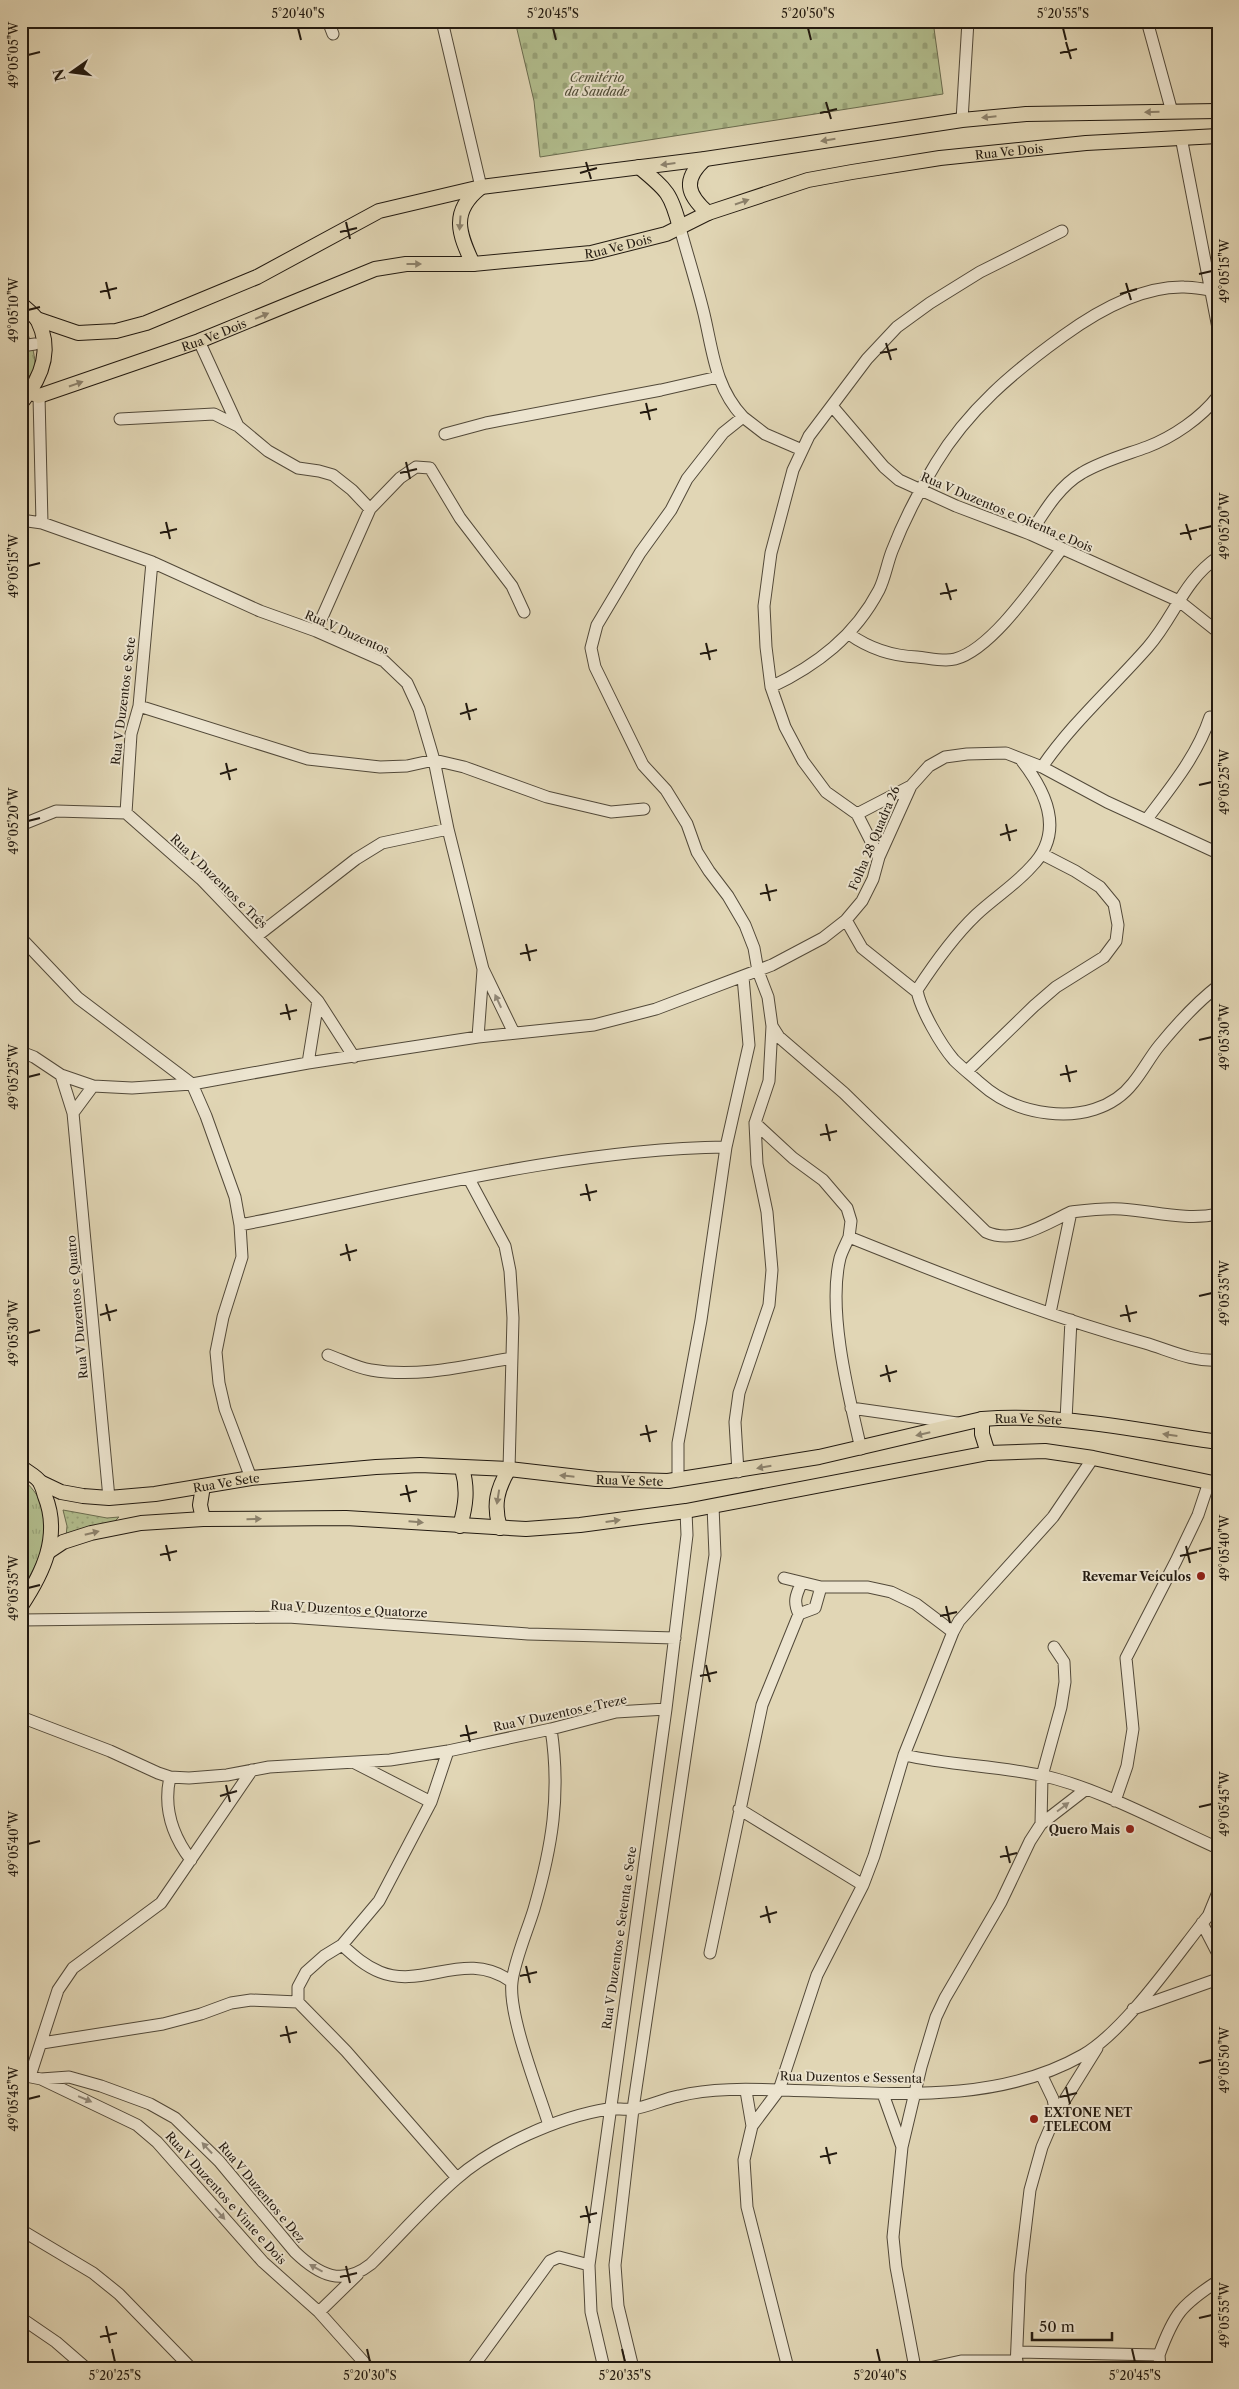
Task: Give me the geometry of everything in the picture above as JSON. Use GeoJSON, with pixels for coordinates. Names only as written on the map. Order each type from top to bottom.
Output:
{"type":"FeatureCollection","features":[{"type":"Feature","properties":{"kind":"main road"},"geometry":{"type":"LineString","coordinates":[[21,304],[37,319],[78,333],[116,331],[146,323],[257,277],[379,211],[481,188],[705,159],[962,120],[1026,114],[1218,111]]}},
{"type":"Feature","properties":{"kind":"main road","name":"Rua Ve Dois"},"geometry":{"type":"LineString","coordinates":[[35,394],[199,342],[375,268],[406,264],[473,264],[591,253],[666,234],[708,213],[808,180],[940,158],[1086,143],[1218,136]]}},
{"type":"Feature","properties":{"kind":"main road"},"geometry":{"type":"LineString","coordinates":[[705,159],[694,168],[690,180],[690,192],[699,205],[708,213]]}},
{"type":"Feature","properties":{"kind":"main road"},"geometry":{"type":"LineString","coordinates":[[639,167],[667,191],[674,206],[680,228]]}},
{"type":"Feature","properties":{"kind":"main road"},"geometry":{"type":"LineString","coordinates":[[473,264],[460,232],[461,211],[468,197],[481,188]]}},
{"type":"Feature","properties":{"kind":"main road"},"geometry":{"type":"LineString","coordinates":[[21,404],[35,394],[45,356],[44,342],[37,319]]}},
{"type":"Feature","properties":{"kind":"main road","name":"Rua Ve Sete"},"geometry":{"type":"LineString","coordinates":[[21,1468],[40,1482],[68,1493],[109,1498],[155,1494],[251,1478],[376,1466],[420,1465],[509,1469],[596,1479],[678,1480],[738,1472],[861,1449],[982,1419],[1008,1417],[1066,1420],[1218,1442]]}},
{"type":"Feature","properties":{"kind":"main road"},"geometry":{"type":"LineString","coordinates":[[982,1419],[982,1434],[988,1454]]}},
{"type":"Feature","properties":{"kind":"main road"},"geometry":{"type":"LineString","coordinates":[[48,1552],[63,1542],[124,1526],[203,1519],[346,1518],[460,1526],[548,1529],[686,1511],[988,1454],[1045,1451],[1093,1458],[1214,1483]]}},
{"type":"Feature","properties":{"kind":"main road"},"geometry":{"type":"LineString","coordinates":[[460,1526],[466,1500],[466,1482],[462,1468]]}},
{"type":"Feature","properties":{"kind":"main road"},"geometry":{"type":"LineString","coordinates":[[500,1528],[496,1515],[496,1498],[509,1469]]}},
{"type":"Feature","properties":{"kind":"main road"},"geometry":{"type":"LineString","coordinates":[[21,1606],[35,1585],[52,1537],[52,1518],[40,1482]]}},
{"type":"Feature","properties":{"kind":"main road"},"geometry":{"type":"LineString","coordinates":[[203,1486],[200,1505],[203,1519]]}},
{"type":"Feature","properties":{"kind":"street"},"geometry":{"type":"LineString","coordinates":[[328,21],[333,34]]}},
{"type":"Feature","properties":{"kind":"street"},"geometry":{"type":"LineString","coordinates":[[442,21],[481,188]]}},
{"type":"Feature","properties":{"kind":"street"},"geometry":{"type":"LineString","coordinates":[[962,120],[968,21]]}},
{"type":"Feature","properties":{"kind":"street"},"geometry":{"type":"LineString","coordinates":[[1147,21],[1172,112]]}},
{"type":"Feature","properties":{"kind":"street"},"geometry":{"type":"LineString","coordinates":[[1181,138],[1213,277],[1210,290],[1218,328]]}},
{"type":"Feature","properties":{"kind":"street"},"geometry":{"type":"LineString","coordinates":[[680,228],[704,314],[718,377],[732,406],[742,417],[765,434],[802,450]]}},
{"type":"Feature","properties":{"kind":"street"},"geometry":{"type":"LineString","coordinates":[[879,857],[857,814],[826,792],[803,761],[785,727],[771,687],[766,647],[764,606],[771,553],[793,470],[808,436],[867,359],[897,327],[930,303],[980,272],[1062,231]]}},
{"type":"Feature","properties":{"kind":"street"},"geometry":{"type":"LineString","coordinates":[[771,687],[798,674],[820,660],[849,634],[880,589],[898,536],[920,490],[956,432],[991,393],[1021,366],[1079,324],[1124,301],[1156,290],[1183,287],[1210,290]]}},
{"type":"Feature","properties":{"kind":"street"},"geometry":{"type":"LineString","coordinates":[[199,342],[238,426]]}},
{"type":"Feature","properties":{"kind":"street"},"geometry":{"type":"LineString","coordinates":[[21,346],[35,344]]}},
{"type":"Feature","properties":{"kind":"street"},"geometry":{"type":"LineString","coordinates":[[445,434],[486,423],[661,390],[718,377]]}},
{"type":"Feature","properties":{"kind":"street"},"geometry":{"type":"LineString","coordinates":[[35,394],[42,523]]}},
{"type":"Feature","properties":{"kind":"street"},"geometry":{"type":"LineString","coordinates":[[1030,534],[1062,490],[1081,473],[1149,446],[1177,431],[1210,406],[1218,396]]}},
{"type":"Feature","properties":{"kind":"street","name":"Rua V Duzentos e Oitenta e Dois"},"geometry":{"type":"LineString","coordinates":[[832,406],[884,467],[898,480],[1030,534],[1061,550],[1179,601],[1218,632]]}},
{"type":"Feature","properties":{"kind":"street"},"geometry":{"type":"LineString","coordinates":[[120,419],[214,414],[238,426],[268,451],[298,468],[319,470],[333,475],[352,490],[370,509]]}},
{"type":"Feature","properties":{"kind":"street"},"geometry":{"type":"LineString","coordinates":[[738,1472],[735,1422],[739,1393],[768,1305],[772,1270],[767,1212],[757,1164],[755,1123],[769,1081],[772,1026],[768,997],[758,971],[754,948],[745,926],[728,896],[708,871],[697,852],[687,824],[666,790],[643,765],[595,667],[591,648],[597,624],[640,553],[671,510],[687,479],[723,433],[742,417]]}},
{"type":"Feature","properties":{"kind":"street"},"geometry":{"type":"LineString","coordinates":[[316,632],[370,509],[400,478],[416,467],[430,468],[460,518],[512,586],[524,612]]}},
{"type":"Feature","properties":{"kind":"street","name":"Rua V Duzentos"},"geometry":{"type":"LineString","coordinates":[[21,520],[42,523],[152,562],[260,611],[384,661],[407,682],[419,708],[434,760],[448,830],[483,969],[514,1033]]}},
{"type":"Feature","properties":{"kind":"street"},"geometry":{"type":"LineString","coordinates":[[849,634],[864,645],[901,656],[954,660],[968,654],[1000,627],[1061,550]]}},
{"type":"Feature","properties":{"kind":"street"},"geometry":{"type":"LineString","coordinates":[[1042,767],[1056,748],[1150,646],[1192,578],[1218,556]]}},
{"type":"Feature","properties":{"kind":"street","name":"Rua V Duzentos e Sete"},"geometry":{"type":"LineString","coordinates":[[126,813],[130,734],[138,706],[152,562]]}},
{"type":"Feature","properties":{"kind":"street"},"geometry":{"type":"LineString","coordinates":[[138,706],[308,759],[380,767],[407,766],[434,760],[464,767],[547,797],[611,812],[644,808]]}},
{"type":"Feature","properties":{"kind":"street"},"geometry":{"type":"LineString","coordinates":[[1147,819],[1189,763],[1203,738],[1210,718]]}},
{"type":"Feature","properties":{"kind":"street","name":"Folha 28 Quadra 26"},"geometry":{"type":"LineString","coordinates":[[21,1052],[34,1057],[61,1075],[93,1086],[132,1088],[192,1084],[308,1063],[514,1033],[594,1025],[628,1017],[758,971],[823,938],[846,920],[862,901],[873,878],[879,857],[911,786],[929,766],[945,757],[967,754],[1006,753],[1042,767],[1107,802],[1218,853]]}},
{"type":"Feature","properties":{"kind":"street"},"geometry":{"type":"LineString","coordinates":[[918,996],[925,978],[974,917],[1031,868],[1042,854],[1049,834],[1048,809],[1039,784],[1022,760]]}},
{"type":"Feature","properties":{"kind":"street"},"geometry":{"type":"LineString","coordinates":[[857,814],[911,786]]}},
{"type":"Feature","properties":{"kind":"street"},"geometry":{"type":"LineString","coordinates":[[21,825],[56,811],[126,813]]}},
{"type":"Feature","properties":{"kind":"street","name":"Rua V Duzentos e Três"},"geometry":{"type":"LineString","coordinates":[[126,813],[201,879],[318,1001],[354,1057]]}},
{"type":"Feature","properties":{"kind":"street"},"geometry":{"type":"LineString","coordinates":[[257,936],[356,859],[382,843],[448,830]]}},
{"type":"Feature","properties":{"kind":"street"},"geometry":{"type":"LineString","coordinates":[[967,1071],[1034,1006],[1056,987],[1104,957],[1116,941],[1118,925],[1114,904],[1100,887],[1076,871],[1042,854]]}},
{"type":"Feature","properties":{"kind":"street"},"geometry":{"type":"LineString","coordinates":[[846,920],[862,948],[918,996],[953,1059],[1010,1105],[1036,1112],[1068,1116],[1098,1109],[1116,1099],[1132,1085],[1159,1046],[1201,999],[1218,986]]}},
{"type":"Feature","properties":{"kind":"street"},"geometry":{"type":"LineString","coordinates":[[21,938],[78,998],[192,1084],[222,1158],[234,1196],[240,1225],[242,1257],[223,1317],[216,1352],[219,1383],[225,1409],[251,1478]]}},
{"type":"Feature","properties":{"kind":"street","name":"Rua V Duzentos"},"geometry":{"type":"LineString","coordinates":[[478,1038],[483,969]]}},
{"type":"Feature","properties":{"kind":"street"},"geometry":{"type":"LineString","coordinates":[[678,1480],[678,1443],[701,1320],[726,1147],[750,1045],[744,977]]}},
{"type":"Feature","properties":{"kind":"street"},"geometry":{"type":"LineString","coordinates":[[308,1063],[318,1001]]}},
{"type":"Feature","properties":{"kind":"street"},"geometry":{"type":"LineString","coordinates":[[772,1026],[779,1037],[844,1093],[986,1232],[997,1237],[1010,1237],[1032,1231],[1071,1212],[1098,1208],[1180,1216],[1204,1217],[1218,1214]]}},
{"type":"Feature","properties":{"kind":"street","name":"Rua V Duzentos e Quatro"},"geometry":{"type":"LineString","coordinates":[[61,1075],[73,1114],[109,1498]]}},
{"type":"Feature","properties":{"kind":"street"},"geometry":{"type":"LineString","coordinates":[[73,1114],[93,1086]]}},
{"type":"Feature","properties":{"kind":"street"},"geometry":{"type":"LineString","coordinates":[[755,1123],[793,1158],[824,1180],[847,1208],[851,1221],[849,1237],[840,1258],[836,1295],[841,1358],[861,1449]]}},
{"type":"Feature","properties":{"kind":"street"},"geometry":{"type":"LineString","coordinates":[[240,1225],[542,1164],[691,1148],[726,1147]]}},
{"type":"Feature","properties":{"kind":"street"},"geometry":{"type":"LineString","coordinates":[[469,1179],[505,1246],[512,1295],[509,1469]]}},
{"type":"Feature","properties":{"kind":"street"},"geometry":{"type":"LineString","coordinates":[[1050,1313],[1071,1212]]}},
{"type":"Feature","properties":{"kind":"street"},"geometry":{"type":"LineString","coordinates":[[849,1237],[1050,1313],[1202,1361],[1218,1360]]}},
{"type":"Feature","properties":{"kind":"street"},"geometry":{"type":"LineString","coordinates":[[1066,1420],[1071,1320]]}},
{"type":"Feature","properties":{"kind":"street"},"geometry":{"type":"LineString","coordinates":[[328,1355],[370,1370],[401,1373],[427,1373],[512,1358]]}},
{"type":"Feature","properties":{"kind":"street"},"geometry":{"type":"LineString","coordinates":[[851,1408],[966,1424]]}},
{"type":"Feature","properties":{"kind":"street"},"geometry":{"type":"LineString","coordinates":[[752,2126],[779,2090],[818,1975],[863,1885],[874,1856],[904,1755],[953,1632],[959,1621],[1053,1517],[1093,1458]]}},
{"type":"Feature","properties":{"kind":"street"},"geometry":{"type":"LineString","coordinates":[[1115,1801],[1127,1766],[1133,1729],[1126,1658],[1214,1483]]}},
{"type":"Feature","properties":{"kind":"street"},"geometry":{"type":"LineString","coordinates":[[633,2368],[618,2306],[615,2265],[633,2109],[715,1555],[714,1506]]}},
{"type":"Feature","properties":{"kind":"street","name":"Rua V Duzentos e Setenta e Sete"},"geometry":{"type":"LineString","coordinates":[[604,2368],[591,2312],[589,2265],[602,2184],[609,2109],[666,1709],[687,1535],[686,1511]]}},
{"type":"Feature","properties":{"kind":"street"},"geometry":{"type":"LineString","coordinates":[[784,1578],[801,1584],[822,1587],[868,1587],[891,1592],[916,1604],[953,1632]]}},
{"type":"Feature","properties":{"kind":"street"},"geometry":{"type":"LineString","coordinates":[[799,1614],[795,1606],[796,1595],[801,1584]]}},
{"type":"Feature","properties":{"kind":"street"},"geometry":{"type":"LineString","coordinates":[[710,1953],[762,1705],[799,1614],[815,1608],[822,1587]]}},
{"type":"Feature","properties":{"kind":"street","name":"Rua V Duzentos e Quatorze"},"geometry":{"type":"LineString","coordinates":[[21,1620],[288,1617],[528,1634],[674,1638]]}},
{"type":"Feature","properties":{"kind":"street"},"geometry":{"type":"LineString","coordinates":[[1041,1824],[1042,1776],[1061,1707],[1064,1682],[1064,1662],[1054,1647]]}},
{"type":"Feature","properties":{"kind":"street","name":"Rua V Duzentos e Treze"},"geometry":{"type":"LineString","coordinates":[[21,1717],[110,1751],[170,1777],[189,1778],[252,1770],[355,1763],[448,1751],[551,1729],[616,1712],[666,1709]]}},
{"type":"Feature","properties":{"kind":"street"},"geometry":{"type":"LineString","coordinates":[[319,2312],[457,2178],[508,2144],[549,2125],[514,2008],[512,1982],[543,1879],[554,1816],[557,1796],[556,1762],[551,1729]]}},
{"type":"Feature","properties":{"kind":"street"},"geometry":{"type":"LineString","coordinates":[[298,2002],[298,1986],[306,1972],[324,1956],[342,1945],[379,1901],[431,1802],[448,1751]]}},
{"type":"Feature","properties":{"kind":"street"},"geometry":{"type":"LineString","coordinates":[[904,1755],[930,1761],[1042,1776],[1115,1801],[1218,1848]]}},
{"type":"Feature","properties":{"kind":"street"},"geometry":{"type":"LineString","coordinates":[[355,1763],[431,1802]]}},
{"type":"Feature","properties":{"kind":"street"},"geometry":{"type":"LineString","coordinates":[[31,2077],[58,1990],[73,1968],[161,1903],[252,1770]]}},
{"type":"Feature","properties":{"kind":"street"},"geometry":{"type":"LineString","coordinates":[[170,1777],[166,1793],[168,1813],[174,1834],[191,1860]]}},
{"type":"Feature","properties":{"kind":"street"},"geometry":{"type":"LineString","coordinates":[[915,2368],[902,2303],[894,2237],[894,2207],[902,2147],[913,2093],[936,2017],[1001,1902],[1020,1859],[1041,1824],[1085,1790]]}},
{"type":"Feature","properties":{"kind":"street"},"geometry":{"type":"LineString","coordinates":[[739,1809],[863,1885]]}},
{"type":"Feature","properties":{"kind":"street","name":"Rua Duzentos e Sessenta"},"geometry":{"type":"LineString","coordinates":[[1205,1920],[1218,1892]]}},
{"type":"Feature","properties":{"kind":"street","name":"Rua Duzentos e Sessenta"},"geometry":{"type":"LineString","coordinates":[[549,2125],[609,2109],[633,2109],[680,2095],[746,2090],[883,2094],[913,2093],[972,2089],[1041,2074],[1077,2058],[1100,2044],[1133,2009],[1205,1920],[1218,1908]]}},
{"type":"Feature","properties":{"kind":"street"},"geometry":{"type":"LineString","coordinates":[[1205,1920],[1218,1954]]}},
{"type":"Feature","properties":{"kind":"street"},"geometry":{"type":"LineString","coordinates":[[342,1945],[364,1964],[382,1973],[398,1976],[470,1967],[489,1970],[512,1982]]}},
{"type":"Feature","properties":{"kind":"street"},"geometry":{"type":"LineString","coordinates":[[1133,2009],[1218,1979]]}},
{"type":"Feature","properties":{"kind":"street"},"geometry":{"type":"LineString","coordinates":[[42,2043],[163,2024],[201,2014],[231,2003],[251,2000],[298,2002],[346,2051],[457,2178]]}},
{"type":"Feature","properties":{"kind":"street"},"geometry":{"type":"LineString","coordinates":[[1017,2360],[1020,2274],[1030,2190],[1042,2147],[1056,2114],[1100,2044]]}},
{"type":"Feature","properties":{"kind":"street"},"geometry":{"type":"LineString","coordinates":[[1041,2074],[1053,2099],[1056,2114]]}},
{"type":"Feature","properties":{"kind":"street","name":"Rua V Duzentos e Dez"},"geometry":{"type":"LineString","coordinates":[[31,2077],[69,2077],[101,2086],[150,2104],[174,2118],[219,2161],[295,2252],[307,2263],[333,2277],[349,2276],[362,2271]]}},
{"type":"Feature","properties":{"kind":"street","name":"Rua V Duzentos e Vinte e Dois"},"geometry":{"type":"LineString","coordinates":[[31,2077],[137,2125],[157,2142],[263,2262],[319,2312],[369,2368]]}},
{"type":"Feature","properties":{"kind":"street"},"geometry":{"type":"LineString","coordinates":[[746,2090],[752,2126],[744,2160],[747,2208],[788,2368]]}},
{"type":"Feature","properties":{"kind":"street"},"geometry":{"type":"LineString","coordinates":[[883,2094],[902,2147]]}},
{"type":"Feature","properties":{"kind":"street"},"geometry":{"type":"LineString","coordinates":[[21,2230],[93,2273],[118,2294],[191,2368]]}},
{"type":"Feature","properties":{"kind":"street"},"geometry":{"type":"LineString","coordinates":[[472,2368],[550,2260],[559,2257],[589,2265]]}},
{"type":"Feature","properties":{"kind":"street"},"geometry":{"type":"LineString","coordinates":[[929,2368],[945,2363],[982,2365],[1017,2360],[1160,2364],[1170,2325],[1179,2311],[1190,2300],[1218,2281]]}},
{"type":"Feature","properties":{"kind":"street"},"geometry":{"type":"LineString","coordinates":[[21,2318],[56,2342],[86,2368]]}},
{"type":"Feature","properties":{"kind":"green space","name":"Cemitério da Saudade"},"geometry":{"type":"Polygon","coordinates":[[[515,21],[933,21],[943,94],[540,157],[534,101],[515,21]]]}},
{"type":"Feature","properties":{"kind":"green space"},"geometry":{"type":"Polygon","coordinates":[[[21,323],[27,331],[32,345],[35,365],[33,371],[21,386],[21,323]]]}},
{"type":"Feature","properties":{"kind":"green space"},"geometry":{"type":"Polygon","coordinates":[[[21,1478],[34,1491],[42,1504],[45,1518],[45,1533],[37,1562],[21,1590],[21,1478]]]}},
{"type":"Feature","properties":{"kind":"green space"},"geometry":{"type":"Polygon","coordinates":[[[63,1510],[107,1518],[119,1517],[112,1524],[66,1537],[67,1526],[63,1510]]]}},
{"type":"Feature","properties":{"kind":"place","name":"Revemar Veículos"},"geometry":{"type":"Point","coordinates":[1201,1576]}},
{"type":"Feature","properties":{"kind":"place","name":"Quero Mais"},"geometry":{"type":"Point","coordinates":[1130,1829]}},
{"type":"Feature","properties":{"kind":"place","name":"EXTONE NET TELECOM"},"geometry":{"type":"Point","coordinates":[1034,2119]}}]}
